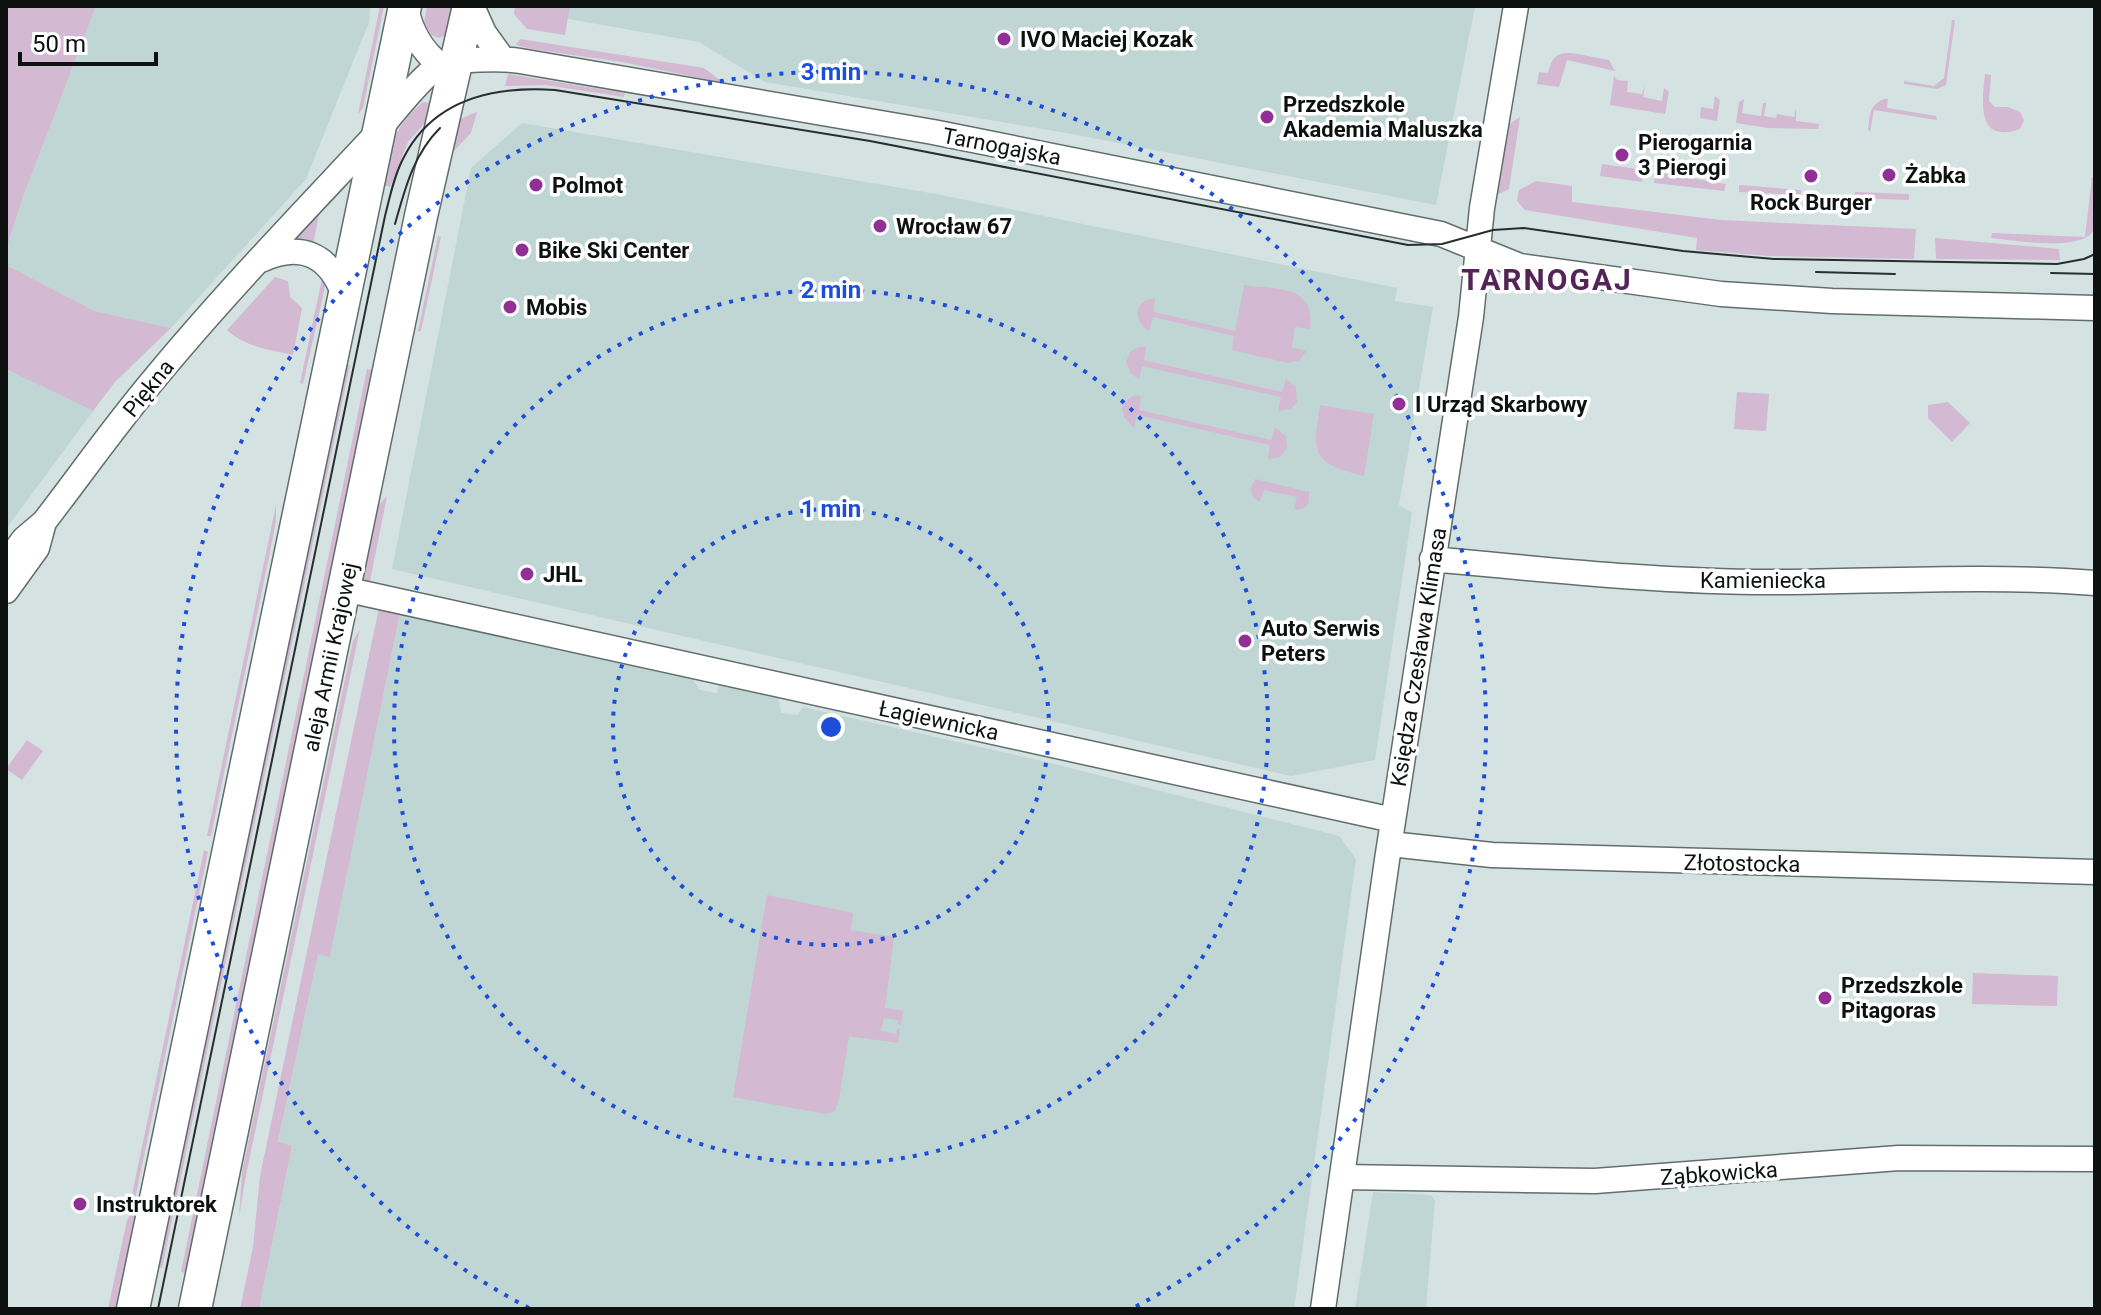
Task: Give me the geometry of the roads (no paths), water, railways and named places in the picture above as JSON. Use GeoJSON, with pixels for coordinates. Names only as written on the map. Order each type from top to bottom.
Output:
{"type":"FeatureCollection","features":[{"type":"Feature","properties":{"kind":"main road"},"geometry":{"type":"LineString","coordinates":[[133,1309],[405,6]]}},
{"type":"Feature","properties":{"kind":"main road","name":"aleja Armii Krajowej"},"geometry":{"type":"LineString","coordinates":[[195,1309],[421,216],[449,64],[470,6]]}},
{"type":"Feature","properties":{"kind":"street"},"geometry":{"type":"LineString","coordinates":[[405,6],[413,33],[430,57],[449,64]]}},
{"type":"Feature","properties":{"kind":"street"},"geometry":{"type":"LineString","coordinates":[[470,6],[502,58]]}},
{"type":"Feature","properties":{"kind":"street","name":"Księdza Czesława Klimasa"},"geometry":{"type":"LineString","coordinates":[[1323,1309],[1479,248],[1482,208],[1516,6]]}},
{"type":"Feature","properties":{"kind":"street","name":"Tarnogajska"},"geometry":{"type":"LineString","coordinates":[[449,64],[502,58],[945,134],[1441,234],[1520,266],[1650,286],[1782,299],[2095,308]]}},
{"type":"Feature","properties":{"kind":"street","name":"Piękna"},"geometry":{"type":"LineString","coordinates":[[6,563],[24,539],[44,522],[155,378],[412,91],[449,64]]}},
{"type":"Feature","properties":{"kind":"street"},"geometry":{"type":"LineString","coordinates":[[259,261],[290,251],[311,254],[330,268],[344,295]]}},
{"type":"Feature","properties":{"kind":"street","name":"Piękna"},"geometry":{"type":"LineString","coordinates":[[6,591],[37,548],[44,522]]}},
{"type":"Feature","properties":{"kind":"street","name":"Kamieniecka"},"geometry":{"type":"LineString","coordinates":[[1432,559],[1698,580],[1784,582],[1926,578],[2095,583]]}},
{"type":"Feature","properties":{"kind":"street","name":"Łagiewnicka"},"geometry":{"type":"LineString","coordinates":[[344,589],[889,709],[1392,832]]}},
{"type":"Feature","properties":{"kind":"street","name":"Złotostocka"},"geometry":{"type":"LineString","coordinates":[[1392,832],[1492,855],[2095,872]]}},
{"type":"Feature","properties":{"kind":"street","name":"Ząbkowicka"},"geometry":{"type":"LineString","coordinates":[[1342,1177],[1595,1181],[1899,1158],[2095,1159]]}},
{"type":"Feature","properties":{"kind":"tram line"},"geometry":{"type":"LineString","coordinates":[[158,1309],[385,216],[404,157],[417,137],[449,109],[488,94],[555,90],[870,141],[1408,245],[1442,244],[1493,230],[1524,228],[1683,251],[1774,259],[2057,264],[2095,254]]}},
{"type":"Feature","properties":{"kind":"tram line"},"geometry":{"type":"LineString","coordinates":[[395,224],[417,161],[440,128]]}},
{"type":"Feature","properties":{"kind":"tram line"},"geometry":{"type":"LineString","coordinates":[[1816,272],[1895,274]]}},
{"type":"Feature","properties":{"kind":"tram line"},"geometry":{"type":"LineString","coordinates":[[2051,273],[2095,274]]}},
{"type":"Feature","properties":{"kind":"place","name":"IVO Maciej Kozak"},"geometry":{"type":"Point","coordinates":[1004,39]}},
{"type":"Feature","properties":{"kind":"place","name":"Przedszkole Akademia Maluszka"},"geometry":{"type":"Point","coordinates":[1267,117]}},
{"type":"Feature","properties":{"kind":"place","name":"Pierogarnia 3 Pierogi"},"geometry":{"type":"Point","coordinates":[1622,155]}},
{"type":"Feature","properties":{"kind":"place","name":"Żabka"},"geometry":{"type":"Point","coordinates":[1889,175]}},
{"type":"Feature","properties":{"kind":"place","name":"Rock Burger"},"geometry":{"type":"Point","coordinates":[1811,176]}},
{"type":"Feature","properties":{"kind":"place","name":"Polmot"},"geometry":{"type":"Point","coordinates":[536,185]}},
{"type":"Feature","properties":{"kind":"place","name":"Wrocław 67"},"geometry":{"type":"Point","coordinates":[880,226]}},
{"type":"Feature","properties":{"kind":"place","name":"Bike Ski Center"},"geometry":{"type":"Point","coordinates":[522,250]}},
{"type":"Feature","properties":{"kind":"place","name":"Mobis"},"geometry":{"type":"Point","coordinates":[510,307]}},
{"type":"Feature","properties":{"kind":"place","name":"I Urząd Skarbowy"},"geometry":{"type":"Point","coordinates":[1399,404]}},
{"type":"Feature","properties":{"kind":"place","name":"JHL"},"geometry":{"type":"Point","coordinates":[527,574]}},
{"type":"Feature","properties":{"kind":"place","name":"Auto Serwis Peters"},"geometry":{"type":"Point","coordinates":[1245,641]}},
{"type":"Feature","properties":{"kind":"place","name":"Przedszkole Pitagoras"},"geometry":{"type":"Point","coordinates":[1825,998]}},
{"type":"Feature","properties":{"kind":"place","name":"Instruktorek"},"geometry":{"type":"Point","coordinates":[80,1204]}},
{"type":"Feature","properties":{"kind":"district","name":"TARNOGAJ"},"geometry":{"type":"Point","coordinates":[1547,280]}}]}
